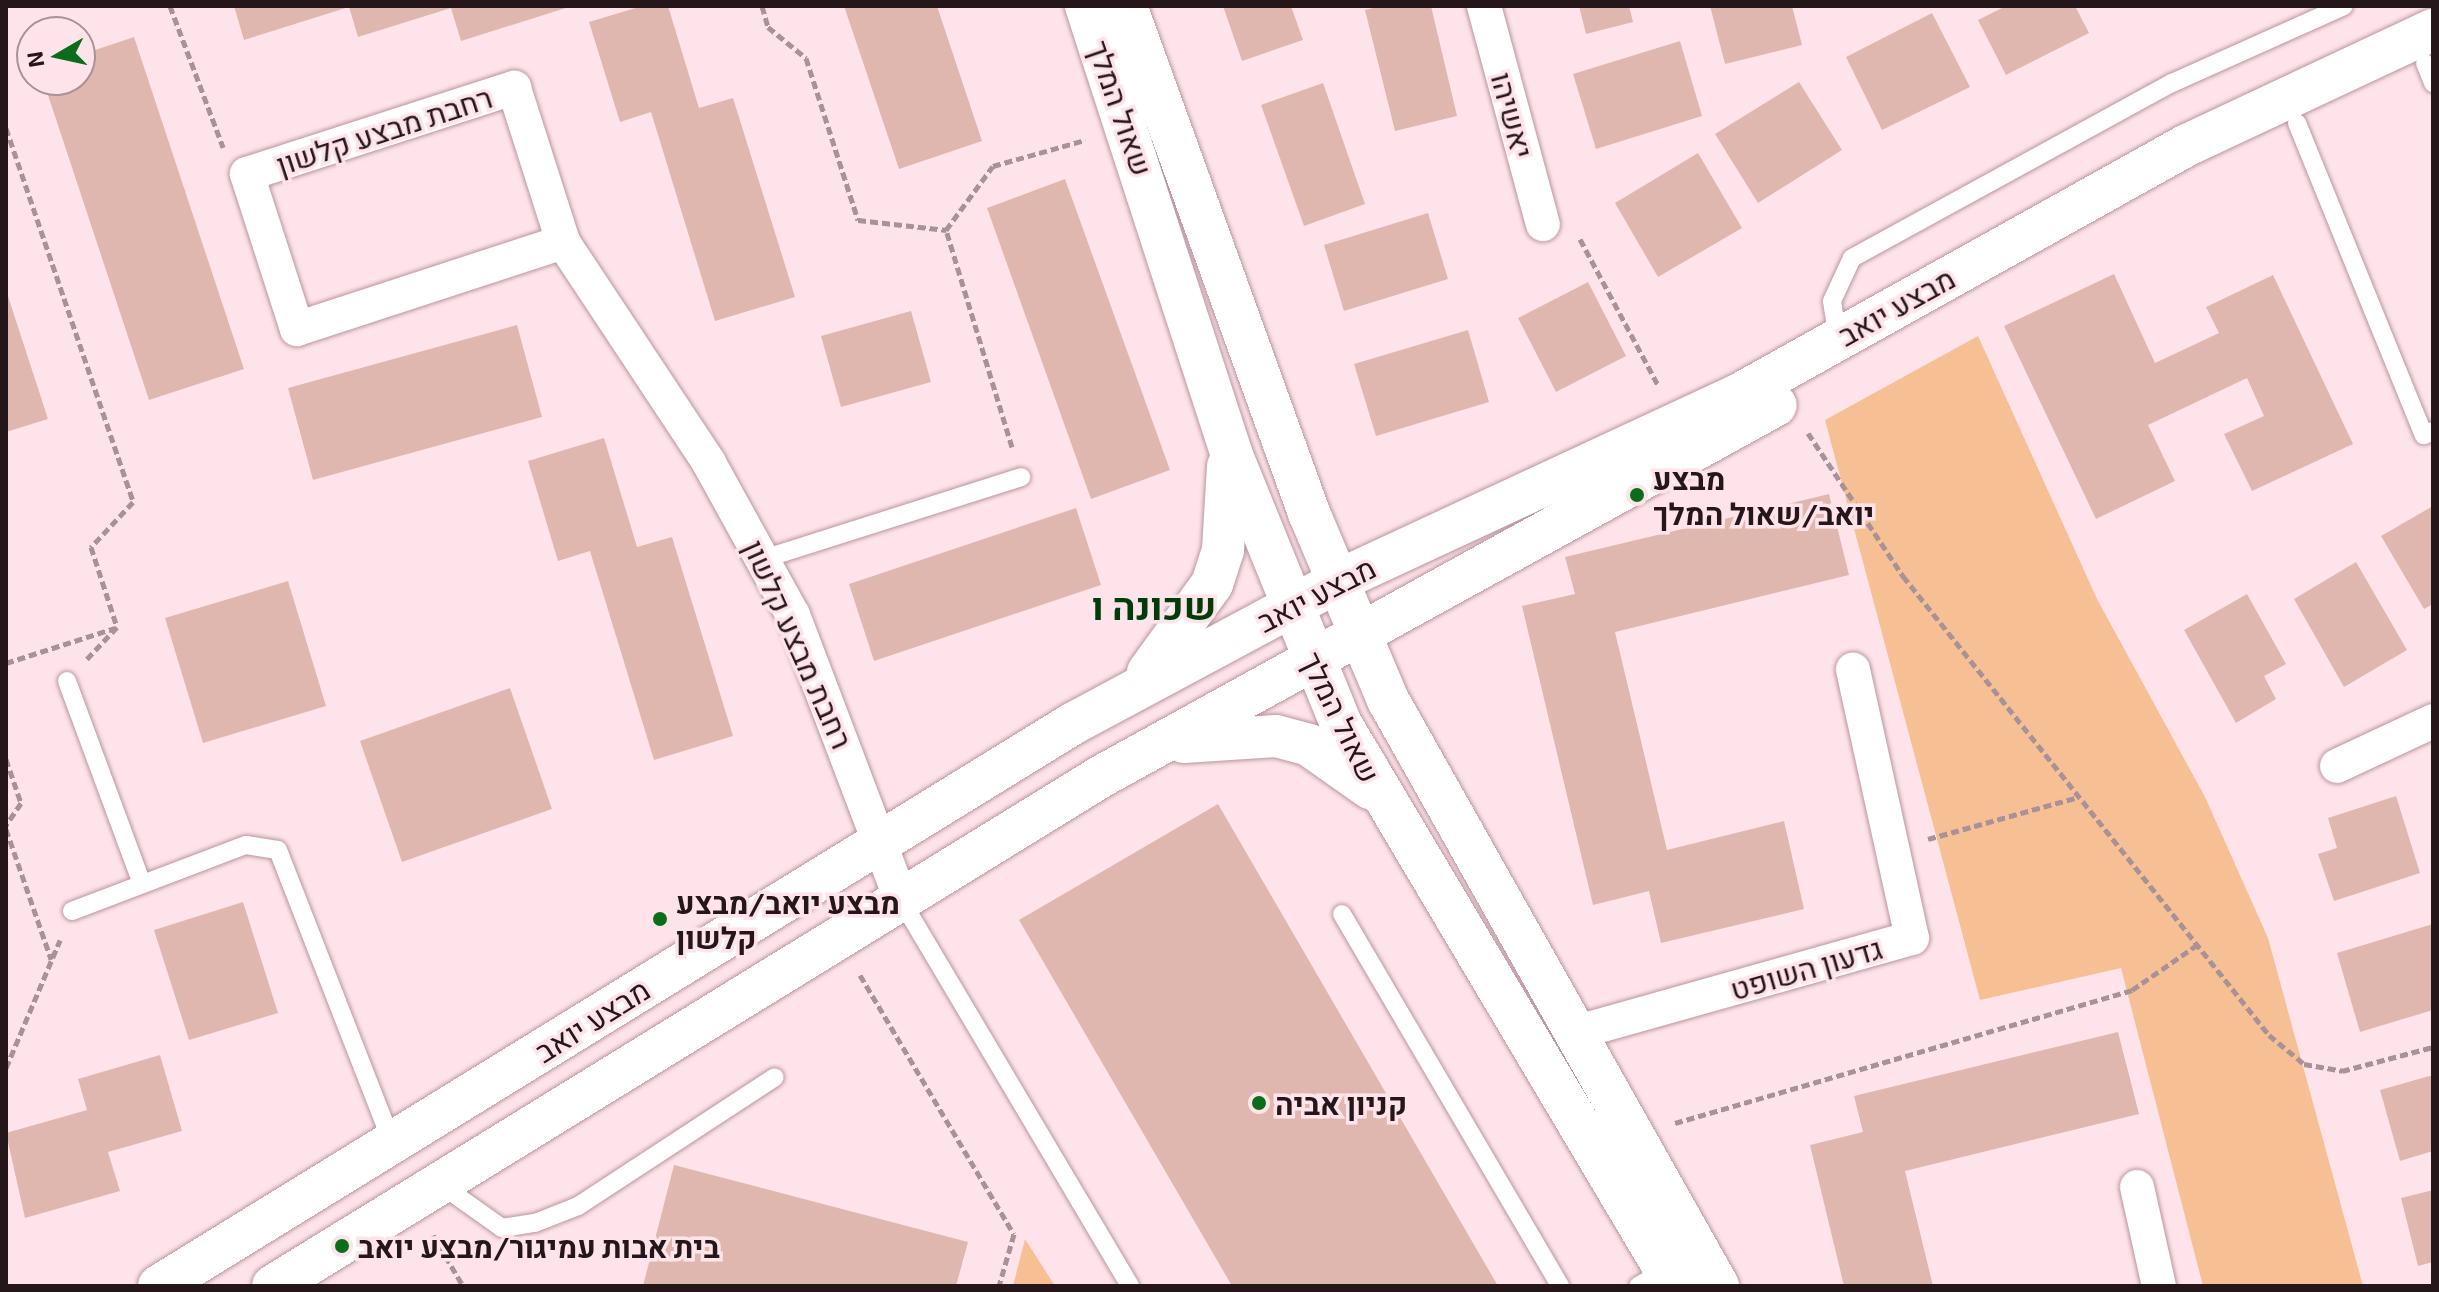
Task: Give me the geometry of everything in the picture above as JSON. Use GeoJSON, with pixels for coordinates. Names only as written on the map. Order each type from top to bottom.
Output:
{"type":"FeatureCollection","features":[{"type":"Feature","properties":{"kind":"street","name":"שאול המלך"},"geometry":{"type":"LineString","coordinates":[[1086,6],[1129,128],[1225,434],[1289,608],[1313,662],[1383,801],[1660,1281]]}},
{"type":"Feature","properties":{"kind":"street","name":"שאול המלך"},"geometry":{"type":"LineString","coordinates":[[1126,6],[1336,582],[1360,638],[1458,834],[1718,1286]]}},
{"type":"Feature","properties":{"kind":"street","name":"יאשיהו"},"geometry":{"type":"LineString","coordinates":[[1484,6],[1543,224]]}},
{"type":"Feature","properties":{"kind":"street","name":"מבצע יואב"},"geometry":{"type":"LineString","coordinates":[[159,1286],[1131,691],[1336,582],[1679,423],[1838,339],[2187,145],[2431,59]]}},
{"type":"Feature","properties":{"kind":"street","name":"מבצע יואב"},"geometry":{"type":"LineString","coordinates":[[273,1286],[1155,747],[1360,638],[2199,169],[2431,59]]}},
{"type":"Feature","properties":{"kind":"street","name":"רחבת מבצע קלשון"},"geometry":{"type":"LineString","coordinates":[[563,242],[297,329],[247,174],[514,88],[563,242],[763,559],[830,703],[901,900]]}},
{"type":"Feature","properties":{"kind":"street"},"geometry":{"type":"LineString","coordinates":[[1131,691],[1212,584],[1227,510],[1225,434]]}},
{"type":"Feature","properties":{"kind":"street","name":"גדעון השופט"},"geometry":{"type":"LineString","coordinates":[[1574,1033],[1912,938],[1853,669]]}},
{"type":"Feature","properties":{"kind":"street"},"geometry":{"type":"LineString","coordinates":[[2337,766],[2433,721]]}},
{"type":"Feature","properties":{"kind":"street"},"geometry":{"type":"LineString","coordinates":[[1155,747],[1231,734],[1276,736],[1348,768],[1383,801]]}},
{"type":"Feature","properties":{"kind":"street"},"geometry":{"type":"LineString","coordinates":[[2137,1187],[2159,1286]]}},
{"type":"Feature","properties":{"kind":"lane"},"geometry":{"type":"LineString","coordinates":[[1838,339],[1832,301],[1852,258],[2172,83],[2344,6]]}},
{"type":"Feature","properties":{"kind":"lane"},"geometry":{"type":"LineString","coordinates":[[2297,123],[2424,435],[2433,431]]}},
{"type":"Feature","properties":{"kind":"lane"},"geometry":{"type":"LineString","coordinates":[[763,559],[1021,477]]}},
{"type":"Feature","properties":{"kind":"lane"},"geometry":{"type":"LineString","coordinates":[[67,681],[142,884]]}},
{"type":"Feature","properties":{"kind":"lane"},"geometry":{"type":"LineString","coordinates":[[72,911],[246,845],[278,850],[392,1142]]}},
{"type":"Feature","properties":{"kind":"lane"},"geometry":{"type":"LineString","coordinates":[[901,900],[1130,1286]]}},
{"type":"Feature","properties":{"kind":"lane"},"geometry":{"type":"LineString","coordinates":[[1342,914],[1560,1286]]}},
{"type":"Feature","properties":{"kind":"lane"},"geometry":{"type":"LineString","coordinates":[[426,1192],[502,1228],[535,1223],[578,1206],[775,1077]]}},
{"type":"Feature","properties":{"kind":"path"},"geometry":{"type":"LineString","coordinates":[[170,6],[217,141],[247,174]]}},
{"type":"Feature","properties":{"kind":"path"},"geometry":{"type":"LineString","coordinates":[[762,6],[768,27],[806,58],[858,220],[946,230]]}},
{"type":"Feature","properties":{"kind":"path"},"geometry":{"type":"LineString","coordinates":[[6,128],[133,502],[91,547],[117,627]]}},
{"type":"Feature","properties":{"kind":"path"},"geometry":{"type":"LineString","coordinates":[[946,230],[993,166],[1129,128]]}},
{"type":"Feature","properties":{"kind":"path"},"geometry":{"type":"LineString","coordinates":[[1543,224],[1577,234],[1679,423]]}},
{"type":"Feature","properties":{"kind":"path"},"geometry":{"type":"LineString","coordinates":[[946,230],[1021,477]]}},
{"type":"Feature","properties":{"kind":"path"},"geometry":{"type":"LineString","coordinates":[[1784,400],[1903,576],[2269,1035],[2304,1064],[2342,1071],[2433,1047]]}},
{"type":"Feature","properties":{"kind":"path"},"geometry":{"type":"LineString","coordinates":[[6,663],[117,627]]}},
{"type":"Feature","properties":{"kind":"path"},"geometry":{"type":"LineString","coordinates":[[67,681],[117,627]]}},
{"type":"Feature","properties":{"kind":"path"},"geometry":{"type":"LineString","coordinates":[[6,759],[21,803],[6,827],[52,960]]}},
{"type":"Feature","properties":{"kind":"path"},"geometry":{"type":"LineString","coordinates":[[1892,849],[2078,797]]}},
{"type":"Feature","properties":{"kind":"path"},"geometry":{"type":"LineString","coordinates":[[6,1068],[72,911]]}},
{"type":"Feature","properties":{"kind":"path"},"geometry":{"type":"LineString","coordinates":[[839,938],[1014,1234],[999,1286]]}},
{"type":"Feature","properties":{"kind":"path"},"geometry":{"type":"LineString","coordinates":[[1632,1135],[2132,990],[2197,945]]}},
{"type":"Feature","properties":{"kind":"path"},"geometry":{"type":"LineString","coordinates":[[426,1192],[463,1286]]}},
{"type":"Feature","properties":{"kind":"shaded area"},"geometry":{"type":"Polygon","coordinates":[[[1978,336],[2097,599],[2205,797],[2268,938],[2363,1286],[2203,1286],[2121,968],[1980,1000],[1825,420],[1978,336]]]}},
{"type":"Feature","properties":{"kind":"shaded area"},"geometry":{"type":"Polygon","coordinates":[[[1025,1239],[1055,1286],[1013,1286],[1025,1239]]]}},
{"type":"Feature","properties":{"kind":"building"},"geometry":{"type":"Polygon","coordinates":[[[234,6],[569,7],[461,41],[451,8],[358,37],[349,7],[244,40],[234,6]]]}},
{"type":"Feature","properties":{"kind":"building"},"geometry":{"type":"Polygon","coordinates":[[[642,6],[668,6],[699,108],[733,98],[795,297],[715,321],[651,112],[620,122],[589,22],[642,6]]]}},
{"type":"Feature","properties":{"kind":"building"},"geometry":{"type":"Polygon","coordinates":[[[844,6],[937,6],[982,141],[899,169],[844,6]]]}},
{"type":"Feature","properties":{"kind":"building"},"geometry":{"type":"Polygon","coordinates":[[[1223,6],[1291,6],[1303,40],[1242,61],[1223,6]]]}},
{"type":"Feature","properties":{"kind":"building"},"geometry":{"type":"Polygon","coordinates":[[[1381,6],[1431,6],[1457,116],[1395,131],[1365,10],[1381,6]]]}},
{"type":"Feature","properties":{"kind":"building"},"geometry":{"type":"Polygon","coordinates":[[[1579,6],[1629,6],[1633,22],[1586,34],[1579,6]]]}},
{"type":"Feature","properties":{"kind":"building"},"geometry":{"type":"Polygon","coordinates":[[[1710,6],[1792,6],[1802,45],[1725,64],[1710,6]]]}},
{"type":"Feature","properties":{"kind":"building"},"geometry":{"type":"Polygon","coordinates":[[[2006,6],[2075,6],[2089,33],[2006,75],[1978,20],[2006,6]]]}},
{"type":"Feature","properties":{"kind":"building"},"geometry":{"type":"Polygon","coordinates":[[[1932,13],[1970,87],[1882,130],[1846,57],[1932,13]]]}},
{"type":"Feature","properties":{"kind":"building"},"geometry":{"type":"Polygon","coordinates":[[[134,37],[244,369],[149,400],[48,96],[96,96],[96,50],[134,37]]]}},
{"type":"Feature","properties":{"kind":"building"},"geometry":{"type":"Polygon","coordinates":[[[1680,41],[1702,116],[1596,149],[1573,74],[1680,41]]]}},
{"type":"Feature","properties":{"kind":"building"},"geometry":{"type":"Polygon","coordinates":[[[1799,82],[1842,150],[1758,203],[1715,134],[1799,82]]]}},
{"type":"Feature","properties":{"kind":"building"},"geometry":{"type":"Polygon","coordinates":[[[1323,83],[1365,204],[1304,226],[1261,105],[1323,83]]]}},
{"type":"Feature","properties":{"kind":"building"},"geometry":{"type":"Polygon","coordinates":[[[1698,153],[1742,228],[1658,277],[1615,203],[1698,153]]]}},
{"type":"Feature","properties":{"kind":"building"},"geometry":{"type":"Polygon","coordinates":[[[1065,179],[1170,470],[1091,499],[987,208],[1065,179]]]}},
{"type":"Feature","properties":{"kind":"building"},"geometry":{"type":"Polygon","coordinates":[[[1428,213],[1448,279],[1344,311],[1324,245],[1428,213]]]}},
{"type":"Feature","properties":{"kind":"building"},"geometry":{"type":"Polygon","coordinates":[[[2114,274],[2155,363],[2219,333],[2206,307],[2273,275],[2353,444],[2252,491],[2224,434],[2264,416],[2247,378],[2148,425],[2175,481],[2096,519],[2004,326],[2114,274]]]}},
{"type":"Feature","properties":{"kind":"building"},"geometry":{"type":"Polygon","coordinates":[[[1588,282],[1626,356],[1556,392],[1518,318],[1588,282]]]}},
{"type":"Feature","properties":{"kind":"building"},"geometry":{"type":"Polygon","coordinates":[[[6,290],[48,419],[6,432],[6,290]]]}},
{"type":"Feature","properties":{"kind":"building"},"geometry":{"type":"Polygon","coordinates":[[[911,311],[931,382],[841,407],[821,336],[911,311]]]}},
{"type":"Feature","properties":{"kind":"building"},"geometry":{"type":"Polygon","coordinates":[[[517,325],[542,417],[313,480],[288,388],[517,325]]]}},
{"type":"Feature","properties":{"kind":"building"},"geometry":{"type":"Polygon","coordinates":[[[1468,330],[1489,402],[1376,436],[1354,364],[1468,330]]]}},
{"type":"Feature","properties":{"kind":"building"},"geometry":{"type":"Polygon","coordinates":[[[604,438],[637,547],[672,537],[733,736],[654,760],[590,551],[558,561],[528,461],[604,438]]]}},
{"type":"Feature","properties":{"kind":"building"},"geometry":{"type":"Polygon","coordinates":[[[1829,494],[1849,575],[1615,632],[1667,850],[1784,821],[1804,909],[1661,943],[1649,891],[1593,905],[1522,606],[1575,594],[1565,557],[1829,494]]]}},
{"type":"Feature","properties":{"kind":"building"},"geometry":{"type":"Polygon","coordinates":[[[2433,506],[2433,604],[2424,609],[2381,536],[2433,506]]]}},
{"type":"Feature","properties":{"kind":"building"},"geometry":{"type":"Polygon","coordinates":[[[1076,508],[1101,585],[874,661],[849,584],[1076,508]]]}},
{"type":"Feature","properties":{"kind":"building"},"geometry":{"type":"Polygon","coordinates":[[[2356,562],[2407,650],[2344,687],[2294,599],[2356,562]]]}},
{"type":"Feature","properties":{"kind":"building"},"geometry":{"type":"Polygon","coordinates":[[[288,581],[326,706],[203,743],[165,618],[288,581]]]}},
{"type":"Feature","properties":{"kind":"building"},"geometry":{"type":"Polygon","coordinates":[[[2247,594],[2286,664],[2264,676],[2276,699],[2236,723],[2184,630],[2247,594]]]}},
{"type":"Feature","properties":{"kind":"building"},"geometry":{"type":"Polygon","coordinates":[[[510,688],[552,809],[402,862],[360,741],[510,688]]]}},
{"type":"Feature","properties":{"kind":"building"},"geometry":{"type":"Polygon","coordinates":[[[2396,796],[2420,873],[2334,901],[2318,854],[2337,848],[2328,818],[2396,796]]]}},
{"type":"Feature","properties":{"kind":"building","name":"קניון אביה"},"geometry":{"type":"Polygon","coordinates":[[[1218,804],[1498,1286],[1232,1286],[1019,920],[1218,804]]]}},
{"type":"Feature","properties":{"kind":"building"},"geometry":{"type":"Polygon","coordinates":[[[243,902],[278,1013],[189,1040],[154,930],[243,902]]]}},
{"type":"Feature","properties":{"kind":"building"},"geometry":{"type":"Polygon","coordinates":[[[2433,924],[2433,1010],[2360,1032],[2337,953],[2433,924]]]}},
{"type":"Feature","properties":{"kind":"building"},"geometry":{"type":"Polygon","coordinates":[[[2118,1032],[2139,1114],[1905,1171],[1933,1286],[1844,1286],[1810,1145],[1863,1132],[1854,1096],[2118,1032]]]}},
{"type":"Feature","properties":{"kind":"building"},"geometry":{"type":"Polygon","coordinates":[[[160,1055],[182,1131],[108,1152],[120,1191],[25,1218],[6,1133],[87,1110],[78,1079],[160,1055]]]}},
{"type":"Feature","properties":{"kind":"building"},"geometry":{"type":"Polygon","coordinates":[[[2433,1075],[2433,1151],[2400,1161],[2380,1090],[2433,1075]]]}},
{"type":"Feature","properties":{"kind":"building"},"geometry":{"type":"Polygon","coordinates":[[[674,1165],[968,1242],[956,1286],[643,1286],[674,1165]]]}},
{"type":"Feature","properties":{"kind":"building"},"geometry":{"type":"Polygon","coordinates":[[[2433,1190],[2433,1262],[2418,1266],[2401,1198],[2433,1190]]]}},
{"type":"Feature","properties":{"kind":"place","name":"מבצע יואב/שאול המלך"},"geometry":{"type":"Point","coordinates":[1637,495]}},
{"type":"Feature","properties":{"kind":"place","name":"מבצע יואב/מבצע קלשון"},"geometry":{"type":"Point","coordinates":[660,919]}},
{"type":"Feature","properties":{"kind":"place","name":"קניון אביה"},"geometry":{"type":"Point","coordinates":[1259,1103]}},
{"type":"Feature","properties":{"kind":"place","name":"בית אבות עמיגור/מבצע יואב"},"geometry":{"type":"Point","coordinates":[342,1246]}},
{"type":"Feature","properties":{"kind":"district","name":"שכונה ו"},"geometry":{"type":"Point","coordinates":[1154,606]}}]}
